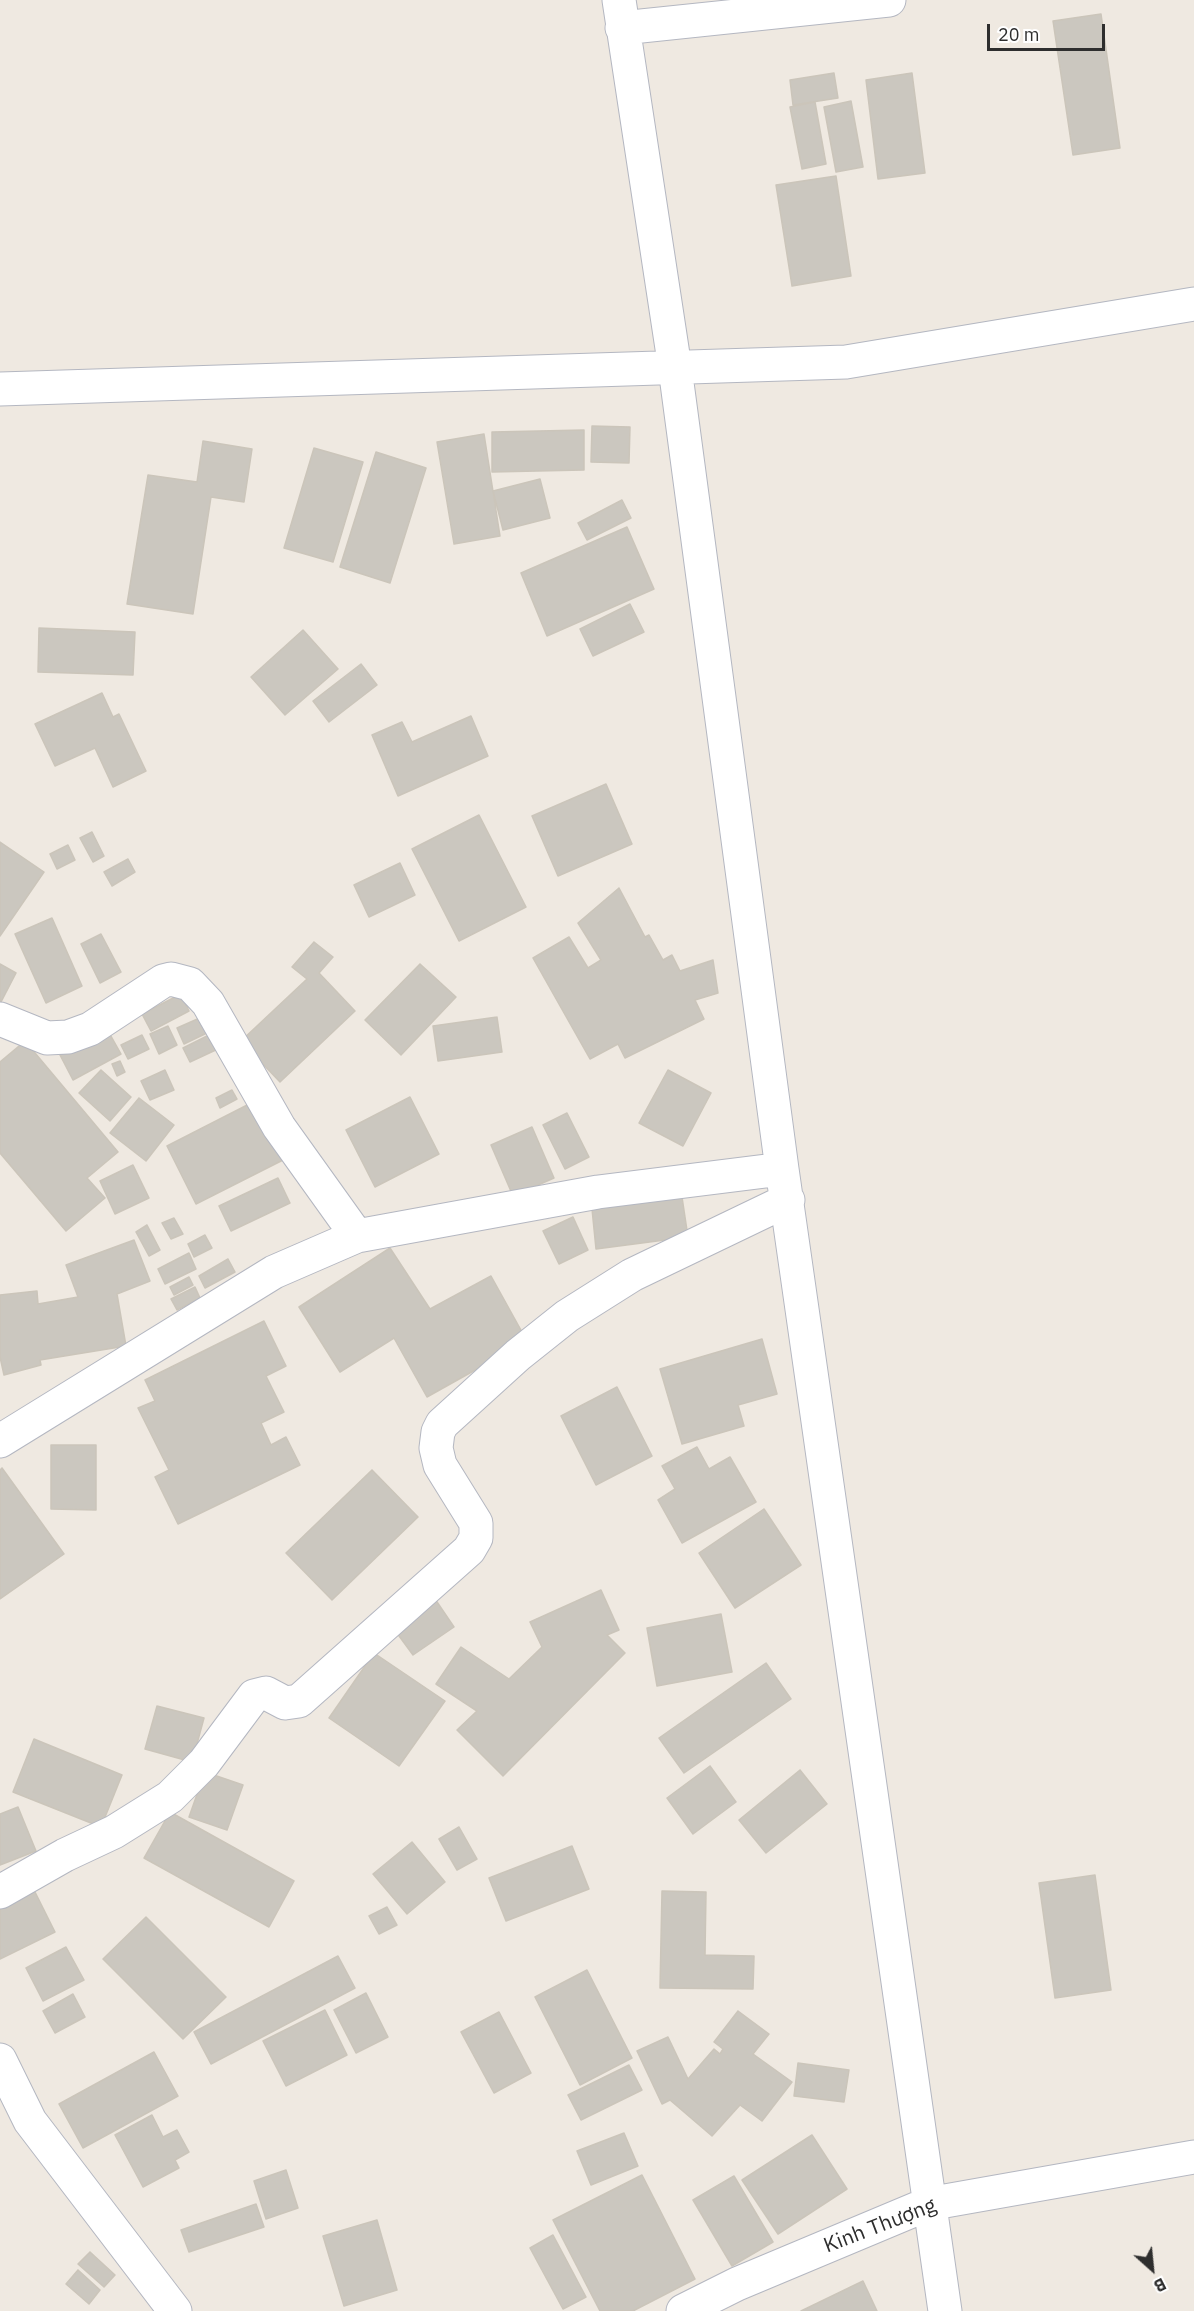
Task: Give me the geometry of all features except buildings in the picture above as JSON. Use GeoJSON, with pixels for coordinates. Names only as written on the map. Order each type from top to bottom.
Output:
{"type":"FeatureCollection","features":[{"type":"Feature","properties":{"kind":"street"},"geometry":{"type":"LineString","coordinates":[[889,0],[620,14],[675,368],[782,1168],[945,2311]]}},
{"type":"Feature","properties":{"kind":"street"},"geometry":{"type":"LineString","coordinates":[[0,389],[846,362],[1194,304]]}},
{"type":"Feature","properties":{"kind":"street"},"geometry":{"type":"LineString","coordinates":[[0,1019],[47,1038],[68,1037],[90,1029],[163,981],[171,979],[190,984],[208,1003],[279,1127],[357,1236]]}},
{"type":"Feature","properties":{"kind":"street"},"geometry":{"type":"LineString","coordinates":[[0,1441],[274,1272],[357,1236],[598,1192],[782,1168]]}},
{"type":"Feature","properties":{"kind":"street"},"geometry":{"type":"LineString","coordinates":[[0,1892],[65,1855],[114,1832],[170,1797],[204,1763],[255,1696],[266,1693],[285,1703],[299,1701],[469,1550],[476,1538],[476,1523],[440,1464],[436,1448],[442,1424],[466,1401],[567,1316],[594,1298],[675,1253],[788,1200]]}},
{"type":"Feature","properties":{"kind":"street"},"geometry":{"type":"LineString","coordinates":[[0,2060],[30,2121],[175,2311]]}},
{"type":"Feature","properties":{"kind":"street","name":"Kinh Thượng"},"geometry":{"type":"LineString","coordinates":[[683,2311],[737,2284],[928,2204],[1194,2157]]}}]}
